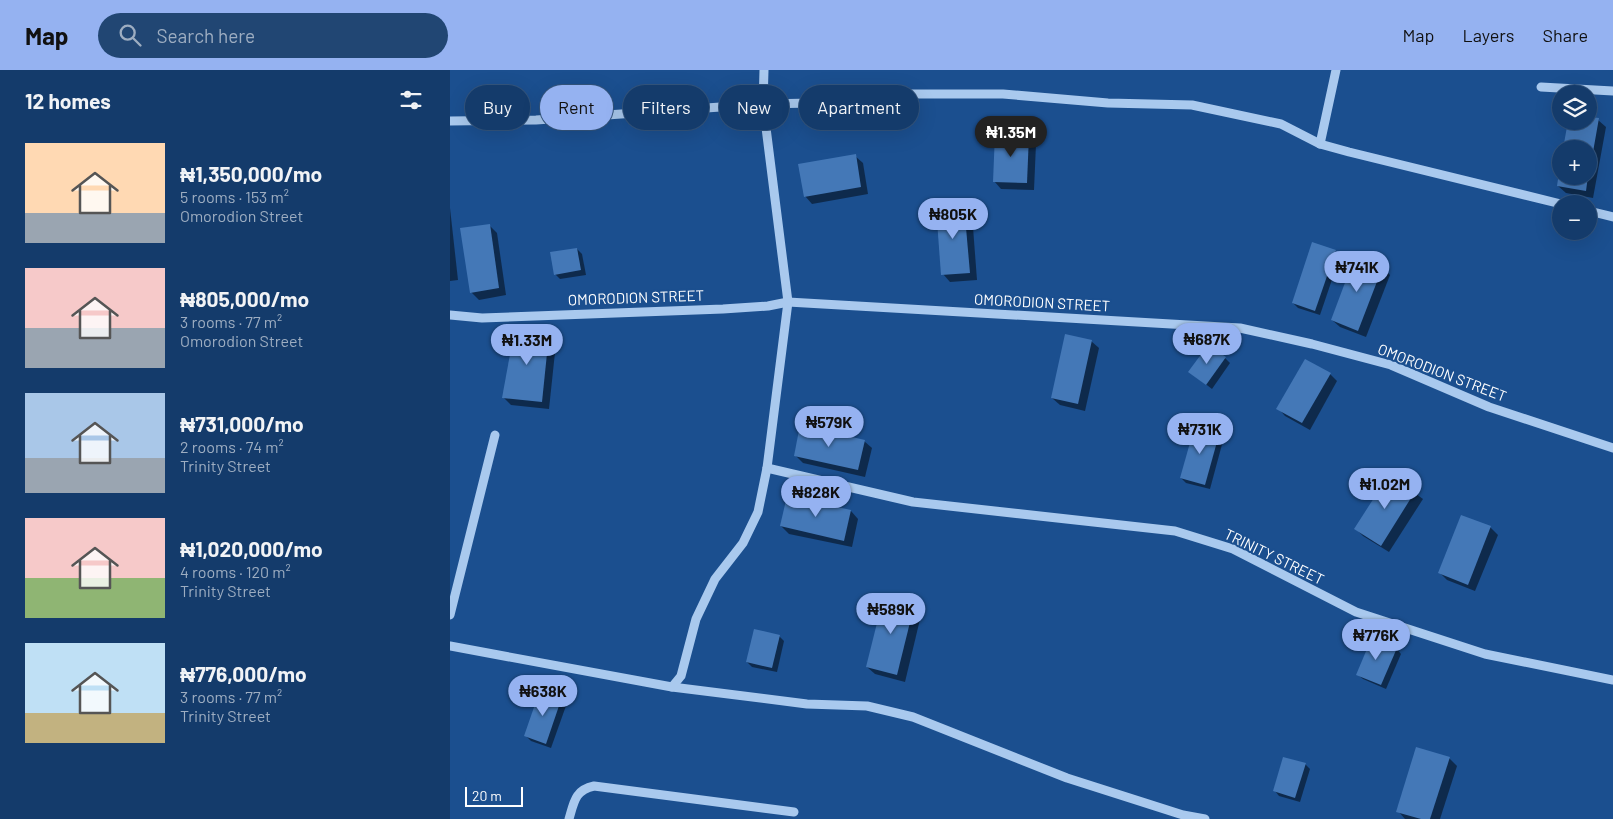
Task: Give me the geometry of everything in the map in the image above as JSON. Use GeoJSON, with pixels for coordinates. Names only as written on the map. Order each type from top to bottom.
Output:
{"type":"FeatureCollection","features":[{"type":"Feature","properties":{"kind":"street"},"geometry":{"type":"LineString","coordinates":[[764,70],[764,85]]}},
{"type":"Feature","properties":{"kind":"street"},"geometry":{"type":"LineString","coordinates":[[1320,144],[1336,70]]}},
{"type":"Feature","properties":{"kind":"street"},"geometry":{"type":"LineString","coordinates":[[1541,87],[1613,91]]}},
{"type":"Feature","properties":{"kind":"street"},"geometry":{"type":"LineString","coordinates":[[789,103],[921,94],[1003,94],[1108,103],[1192,105],[1281,124],[1320,144],[1552,202]]}},
{"type":"Feature","properties":{"kind":"street"},"geometry":{"type":"LineString","coordinates":[[450,121],[536,120],[719,107]]}},
{"type":"Feature","properties":{"kind":"street"},"geometry":{"type":"LineString","coordinates":[[672,687],[681,676],[696,619],[715,579],[743,543],[758,512],[767,468],[788,302],[766,130]]}},
{"type":"Feature","properties":{"kind":"street"},"geometry":{"type":"LineString","coordinates":[[1597,213],[1613,217]]}},
{"type":"Feature","properties":{"kind":"street","name":"OMORODION STREET"},"geometry":{"type":"LineString","coordinates":[[450,315],[482,318],[723,309],[768,306],[788,302],[1240,328],[1312,344],[1391,365],[1489,407],[1613,448]]}},
{"type":"Feature","properties":{"kind":"street"},"geometry":{"type":"LineString","coordinates":[[450,615],[495,435]]}},
{"type":"Feature","properties":{"kind":"street","name":"TRINITY STREET"},"geometry":{"type":"LineString","coordinates":[[767,468],[913,502],[1175,531],[1233,549],[1356,612],[1485,654],[1613,680]]}},
{"type":"Feature","properties":{"kind":"street"},"geometry":{"type":"LineString","coordinates":[[450,646],[672,687],[807,704],[867,706],[913,717],[1067,778],[1183,816],[1205,819]]}},
{"type":"Feature","properties":{"kind":"street"},"geometry":{"type":"LineString","coordinates":[[569,819],[577,793],[584,788],[594,786],[794,812]]}},
{"type":"Feature","properties":{"kind":"building"},"geometry":{"type":"Polygon","coordinates":[[[1566,130],[1597,130],[1595,140],[1565,140],[1566,130]]]}},
{"type":"Feature","properties":{"kind":"building"},"geometry":{"type":"Polygon","coordinates":[[[995,133],[1029,135],[1027,183],[993,182],[995,133]]]}},
{"type":"Feature","properties":{"kind":"building"},"geometry":{"type":"Polygon","coordinates":[[[856,154],[861,187],[804,197],[798,164],[856,154]]]}},
{"type":"Feature","properties":{"kind":"building"},"geometry":{"type":"Polygon","coordinates":[[[1557,185],[1587,185],[1586,191],[1557,185]]]}},
{"type":"Feature","properties":{"kind":"building"},"geometry":{"type":"Polygon","coordinates":[[[964,205],[970,273],[941,275],[936,207],[964,205]]]}},
{"type":"Feature","properties":{"kind":"building"},"geometry":{"type":"Polygon","coordinates":[[[490,224],[499,288],[470,293],[460,228],[490,224]]]}},
{"type":"Feature","properties":{"kind":"building"},"geometry":{"type":"Polygon","coordinates":[[[1312,242],[1336,250],[1315,311],[1292,303],[1312,242]]]}},
{"type":"Feature","properties":{"kind":"building"},"geometry":{"type":"Polygon","coordinates":[[[577,248],[581,270],[554,275],[550,252],[577,248]]]}},
{"type":"Feature","properties":{"kind":"building"},"geometry":{"type":"Polygon","coordinates":[[[1355,256],[1383,266],[1358,331],[1331,320],[1355,256]]]}},
{"type":"Feature","properties":{"kind":"building"},"geometry":{"type":"Polygon","coordinates":[[[515,327],[549,334],[542,402],[502,398],[515,327]]]}},
{"type":"Feature","properties":{"kind":"building"},"geometry":{"type":"Polygon","coordinates":[[[1065,334],[1092,340],[1078,404],[1051,398],[1065,334]]]}},
{"type":"Feature","properties":{"kind":"building"},"geometry":{"type":"Polygon","coordinates":[[[1208,345],[1226,357],[1206,385],[1188,372],[1208,345]]]}},
{"type":"Feature","properties":{"kind":"building"},"geometry":{"type":"Polygon","coordinates":[[[1305,359],[1331,373],[1302,423],[1276,409],[1305,359]]]}},
{"type":"Feature","properties":{"kind":"building"},"geometry":{"type":"Polygon","coordinates":[[[800,425],[865,440],[858,470],[794,456],[800,425]]]}},
{"type":"Feature","properties":{"kind":"building"},"geometry":{"type":"Polygon","coordinates":[[[1195,425],[1220,431],[1205,485],[1180,478],[1195,425]]]}},
{"type":"Feature","properties":{"kind":"building"},"geometry":{"type":"Polygon","coordinates":[[[1390,473],[1416,490],[1381,546],[1354,529],[1390,473]]]}},
{"type":"Feature","properties":{"kind":"building"},"geometry":{"type":"Polygon","coordinates":[[[787,496],[851,510],[844,541],[780,526],[787,496]]]}},
{"type":"Feature","properties":{"kind":"building"},"geometry":{"type":"Polygon","coordinates":[[[1461,515],[1491,526],[1468,585],[1438,573],[1461,515]]]}},
{"type":"Feature","properties":{"kind":"building"},"geometry":{"type":"Polygon","coordinates":[[[884,595],[915,602],[897,675],[866,667],[884,595]]]}},
{"type":"Feature","properties":{"kind":"building"},"geometry":{"type":"Polygon","coordinates":[[[754,629],[780,635],[772,668],[746,662],[754,629]]]}},
{"type":"Feature","properties":{"kind":"building"},"geometry":{"type":"Polygon","coordinates":[[[1372,637],[1397,648],[1381,685],[1356,675],[1372,637]]]}},
{"type":"Feature","properties":{"kind":"building"},"geometry":{"type":"Polygon","coordinates":[[[540,690],[562,697],[546,744],[524,736],[540,690]]]}},
{"type":"Feature","properties":{"kind":"building"},"geometry":{"type":"Polygon","coordinates":[[[1416,747],[1450,757],[1430,819],[1421,819],[1396,812],[1416,747]]]}},
{"type":"Feature","properties":{"kind":"building"},"geometry":{"type":"Polygon","coordinates":[[[1283,757],[1306,763],[1295,798],[1273,791],[1283,757]]]}}]}
